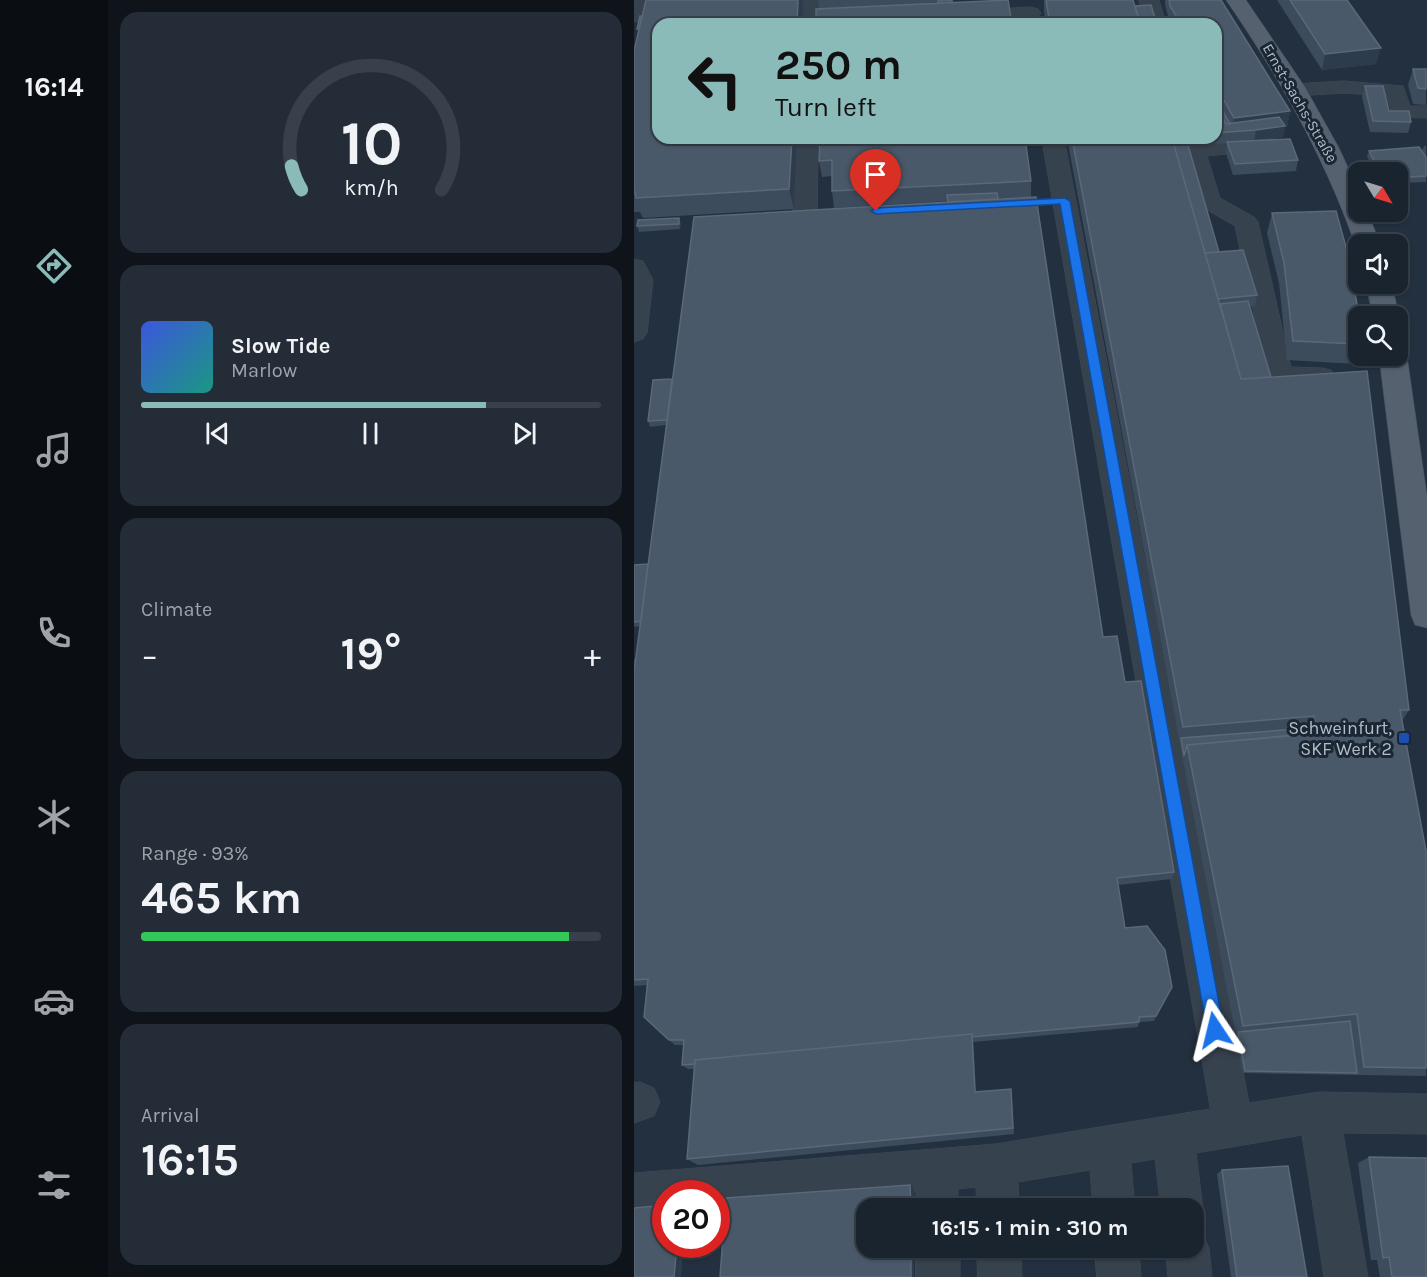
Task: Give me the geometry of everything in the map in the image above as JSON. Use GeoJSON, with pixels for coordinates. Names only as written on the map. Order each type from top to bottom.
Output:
{"type":"FeatureCollection","features":[{"type":"Feature","properties":{"kind":"main road","name":"Ernst-Sachs-Straße"},"geometry":{"type":"LineString","coordinates":[[1236,0],[1320,132],[1347,187],[1364,234]]}},
{"type":"Feature","properties":{"kind":"main road"},"geometry":{"type":"LineString","coordinates":[[1394,366],[1426,615]]}},
{"type":"Feature","properties":{"kind":"lane"},"geometry":{"type":"LineString","coordinates":[[634,16],[638,16],[642,0]]}},
{"type":"Feature","properties":{"kind":"lane"},"geometry":{"type":"LineString","coordinates":[[812,18],[813,0]]}},
{"type":"Feature","properties":{"kind":"lane"},"geometry":{"type":"LineString","coordinates":[[1149,0],[1154,18]]}},
{"type":"Feature","properties":{"kind":"lane"},"geometry":{"type":"LineString","coordinates":[[952,18],[1032,8]]}},
{"type":"Feature","properties":{"kind":"lane"},"geometry":{"type":"LineString","coordinates":[[1295,90],[1344,87],[1396,90],[1401,112],[1426,112]]}},
{"type":"Feature","properties":{"kind":"lane"},"geometry":{"type":"LineString","coordinates":[[1222,144],[1281,143]]}},
{"type":"Feature","properties":{"kind":"lane"},"geometry":{"type":"LineString","coordinates":[[1047,144],[1053,202],[1233,1126]]}},
{"type":"Feature","properties":{"kind":"lane"},"geometry":{"type":"LineString","coordinates":[[1193,144],[1210,202],[1257,221],[1280,376],[1341,378]]}},
{"type":"Feature","properties":{"kind":"lane"},"geometry":{"type":"LineString","coordinates":[[828,214],[794,215],[807,145],[889,148]]}},
{"type":"Feature","properties":{"kind":"lane"},"geometry":{"type":"LineString","coordinates":[[634,267],[641,280],[634,333]]}},
{"type":"Feature","properties":{"kind":"lane"},"geometry":{"type":"LineString","coordinates":[[1319,1112],[1346,1277]]}},
{"type":"Feature","properties":{"kind":"lane"},"geometry":{"type":"LineString","coordinates":[[634,1194],[937,1190],[996,1166],[1319,1112],[1426,1114]]}},
{"type":"Feature","properties":{"kind":"lane"},"geometry":{"type":"LineString","coordinates":[[1173,1136],[1181,1198]]}},
{"type":"Feature","properties":{"kind":"lane"},"geometry":{"type":"LineString","coordinates":[[1110,1146],[1113,1198]]}},
{"type":"Feature","properties":{"kind":"lane"},"geometry":{"type":"LineString","coordinates":[[996,1166],[997,1198]]}},
{"type":"Feature","properties":{"kind":"lane"},"geometry":{"type":"LineString","coordinates":[[938,1258],[938,1277]]}},
{"type":"Feature","properties":{"kind":"lane"},"geometry":{"type":"LineString","coordinates":[[999,1258],[1000,1277]]}},
{"type":"Feature","properties":{"kind":"lane"},"geometry":{"type":"LineString","coordinates":[[1118,1258],[1119,1277]]}},
{"type":"Feature","properties":{"kind":"lane"},"geometry":{"type":"LineString","coordinates":[[1188,1258],[1190,1277]]}},
{"type":"Feature","properties":{"kind":"building"},"geometry":{"type":"Polygon","coordinates":[[[646,0],[798,0],[797,18],[652,18],[652,144],[792,144],[789,189],[636,198],[634,192],[634,51],[646,0]]]}},
{"type":"Feature","properties":{"kind":"building"},"geometry":{"type":"Polygon","coordinates":[[[938,0],[952,0],[952,3],[938,3],[938,0]]]}},
{"type":"Feature","properties":{"kind":"building"},"geometry":{"type":"Polygon","coordinates":[[[1008,0],[1011,18],[816,18],[816,9],[1008,0]]]}},
{"type":"Feature","properties":{"kind":"building"},"geometry":{"type":"Polygon","coordinates":[[[1046,0],[1133,0],[1138,18],[1049,18],[1046,0]]]}},
{"type":"Feature","properties":{"kind":"building"},"geometry":{"type":"Polygon","coordinates":[[[1169,0],[1221,0],[1290,111],[1234,118],[1222,97],[1222,18],[1177,18],[1169,0]]]}},
{"type":"Feature","properties":{"kind":"building"},"geometry":{"type":"Polygon","coordinates":[[[1290,0],[1347,0],[1381,48],[1325,54],[1290,0]]]}},
{"type":"Feature","properties":{"kind":"building"},"geometry":{"type":"Polygon","coordinates":[[[1151,5],[1155,18],[1138,18],[1135,6],[1151,5]]]}},
{"type":"Feature","properties":{"kind":"building"},"geometry":{"type":"Polygon","coordinates":[[[640,16],[642,16],[639,29],[637,29],[640,16]]]}},
{"type":"Feature","properties":{"kind":"building"},"geometry":{"type":"Polygon","coordinates":[[[1413,69],[1426,69],[1426,89],[1418,88],[1413,69]]]}},
{"type":"Feature","properties":{"kind":"building"},"geometry":{"type":"Polygon","coordinates":[[[1365,86],[1383,86],[1389,111],[1409,111],[1411,122],[1373,121],[1365,86]]]}},
{"type":"Feature","properties":{"kind":"building"},"geometry":{"type":"Polygon","coordinates":[[[1222,110],[1230,124],[1226,124],[1222,117],[1222,110]]]}},
{"type":"Feature","properties":{"kind":"building"},"geometry":{"type":"Polygon","coordinates":[[[1222,117],[1226,124],[1279,117],[1285,126],[1222,133],[1222,117]]]}},
{"type":"Feature","properties":{"kind":"building"},"geometry":{"type":"Polygon","coordinates":[[[1290,139],[1298,160],[1235,164],[1227,142],[1290,139]]]}},
{"type":"Feature","properties":{"kind":"building"},"geometry":{"type":"Polygon","coordinates":[[[820,144],[1026,144],[1031,181],[832,191],[832,160],[819,161],[820,144]]]}},
{"type":"Feature","properties":{"kind":"building"},"geometry":{"type":"Polygon","coordinates":[[[1073,144],[1174,144],[1241,379],[1367,371],[1409,710],[1400,710],[1426,851],[1426,1068],[1364,1067],[1357,1014],[1243,1026],[1187,745],[1317,733],[1314,716],[1183,727],[1073,144]]]}},
{"type":"Feature","properties":{"kind":"building"},"geometry":{"type":"Polygon","coordinates":[[[1174,144],[1188,144],[1219,252],[1205,253],[1174,144]]]}},
{"type":"Feature","properties":{"kind":"building"},"geometry":{"type":"Polygon","coordinates":[[[1419,147],[1426,157],[1426,176],[1408,177],[1408,162],[1375,162],[1369,151],[1419,147]]]}},
{"type":"Feature","properties":{"kind":"building"},"geometry":{"type":"Polygon","coordinates":[[[997,193],[998,199],[948,202],[947,195],[997,193]]]}},
{"type":"Feature","properties":{"kind":"building"},"geometry":{"type":"Polygon","coordinates":[[[1036,197],[1103,637],[1117,636],[1125,682],[1141,681],[1174,872],[1117,878],[1125,928],[1147,926],[1165,950],[1172,987],[1156,1016],[1139,1017],[1139,1022],[972,1037],[972,1034],[695,1060],[695,1064],[682,1065],[684,1040],[669,1040],[644,1017],[648,979],[634,980],[634,672],[694,217],[1036,197]]]}},
{"type":"Feature","properties":{"kind":"building"},"geometry":{"type":"Polygon","coordinates":[[[1336,211],[1348,254],[1348,294],[1355,294],[1357,306],[1348,306],[1348,344],[1293,341],[1284,263],[1272,213],[1336,211]]]}},
{"type":"Feature","properties":{"kind":"building"},"geometry":{"type":"Polygon","coordinates":[[[679,218],[679,224],[637,226],[638,220],[679,218]]]}},
{"type":"Feature","properties":{"kind":"building"},"geometry":{"type":"Polygon","coordinates":[[[1243,250],[1257,295],[1218,299],[1205,253],[1243,250]]]}},
{"type":"Feature","properties":{"kind":"building"},"geometry":{"type":"Polygon","coordinates":[[[1248,301],[1271,377],[1241,379],[1220,304],[1248,301]]]}},
{"type":"Feature","properties":{"kind":"building"},"geometry":{"type":"Polygon","coordinates":[[[672,379],[667,420],[648,421],[653,380],[672,379]]]}},
{"type":"Feature","properties":{"kind":"building"},"geometry":{"type":"Polygon","coordinates":[[[648,564],[641,621],[634,622],[634,565],[648,564]]]}},
{"type":"Feature","properties":{"kind":"building"},"geometry":{"type":"Polygon","coordinates":[[[1309,728],[1310,734],[1187,745],[1184,756],[1181,738],[1309,728]]]}},
{"type":"Feature","properties":{"kind":"building"},"geometry":{"type":"Polygon","coordinates":[[[1350,1021],[1357,1073],[1245,1071],[1238,1032],[1350,1021]]]}},
{"type":"Feature","properties":{"kind":"building"},"geometry":{"type":"Polygon","coordinates":[[[972,1034],[975,1092],[1011,1089],[1013,1128],[687,1159],[695,1060],[972,1034]]]}},
{"type":"Feature","properties":{"kind":"building"},"geometry":{"type":"Polygon","coordinates":[[[1369,1157],[1426,1158],[1426,1277],[1392,1277],[1389,1257],[1383,1258],[1369,1157]]]}},
{"type":"Feature","properties":{"kind":"building"},"geometry":{"type":"Polygon","coordinates":[[[1288,1166],[1307,1277],[1237,1277],[1222,1170],[1288,1166]]]}},
{"type":"Feature","properties":{"kind":"building"},"geometry":{"type":"Polygon","coordinates":[[[910,1185],[911,1198],[856,1198],[856,1258],[911,1258],[911,1277],[720,1277],[721,1258],[730,1258],[730,1198],[910,1185]]]}},
{"type":"Feature","properties":{"kind":"building"},"geometry":{"type":"Polygon","coordinates":[[[652,1206],[652,1258],[676,1258],[674,1277],[634,1277],[634,1208],[652,1206]]]}},
{"type":"Feature","properties":{"kind":"place","name":"Schweinfurt, SKF Werk 2"},"geometry":{"type":"Point","coordinates":[1404,738]}},
{"type":"Feature","properties":{"kind":"route"},"geometry":{"type":"LineString","coordinates":[[876,211],[1065,201],[1215,1030]]}}]}
